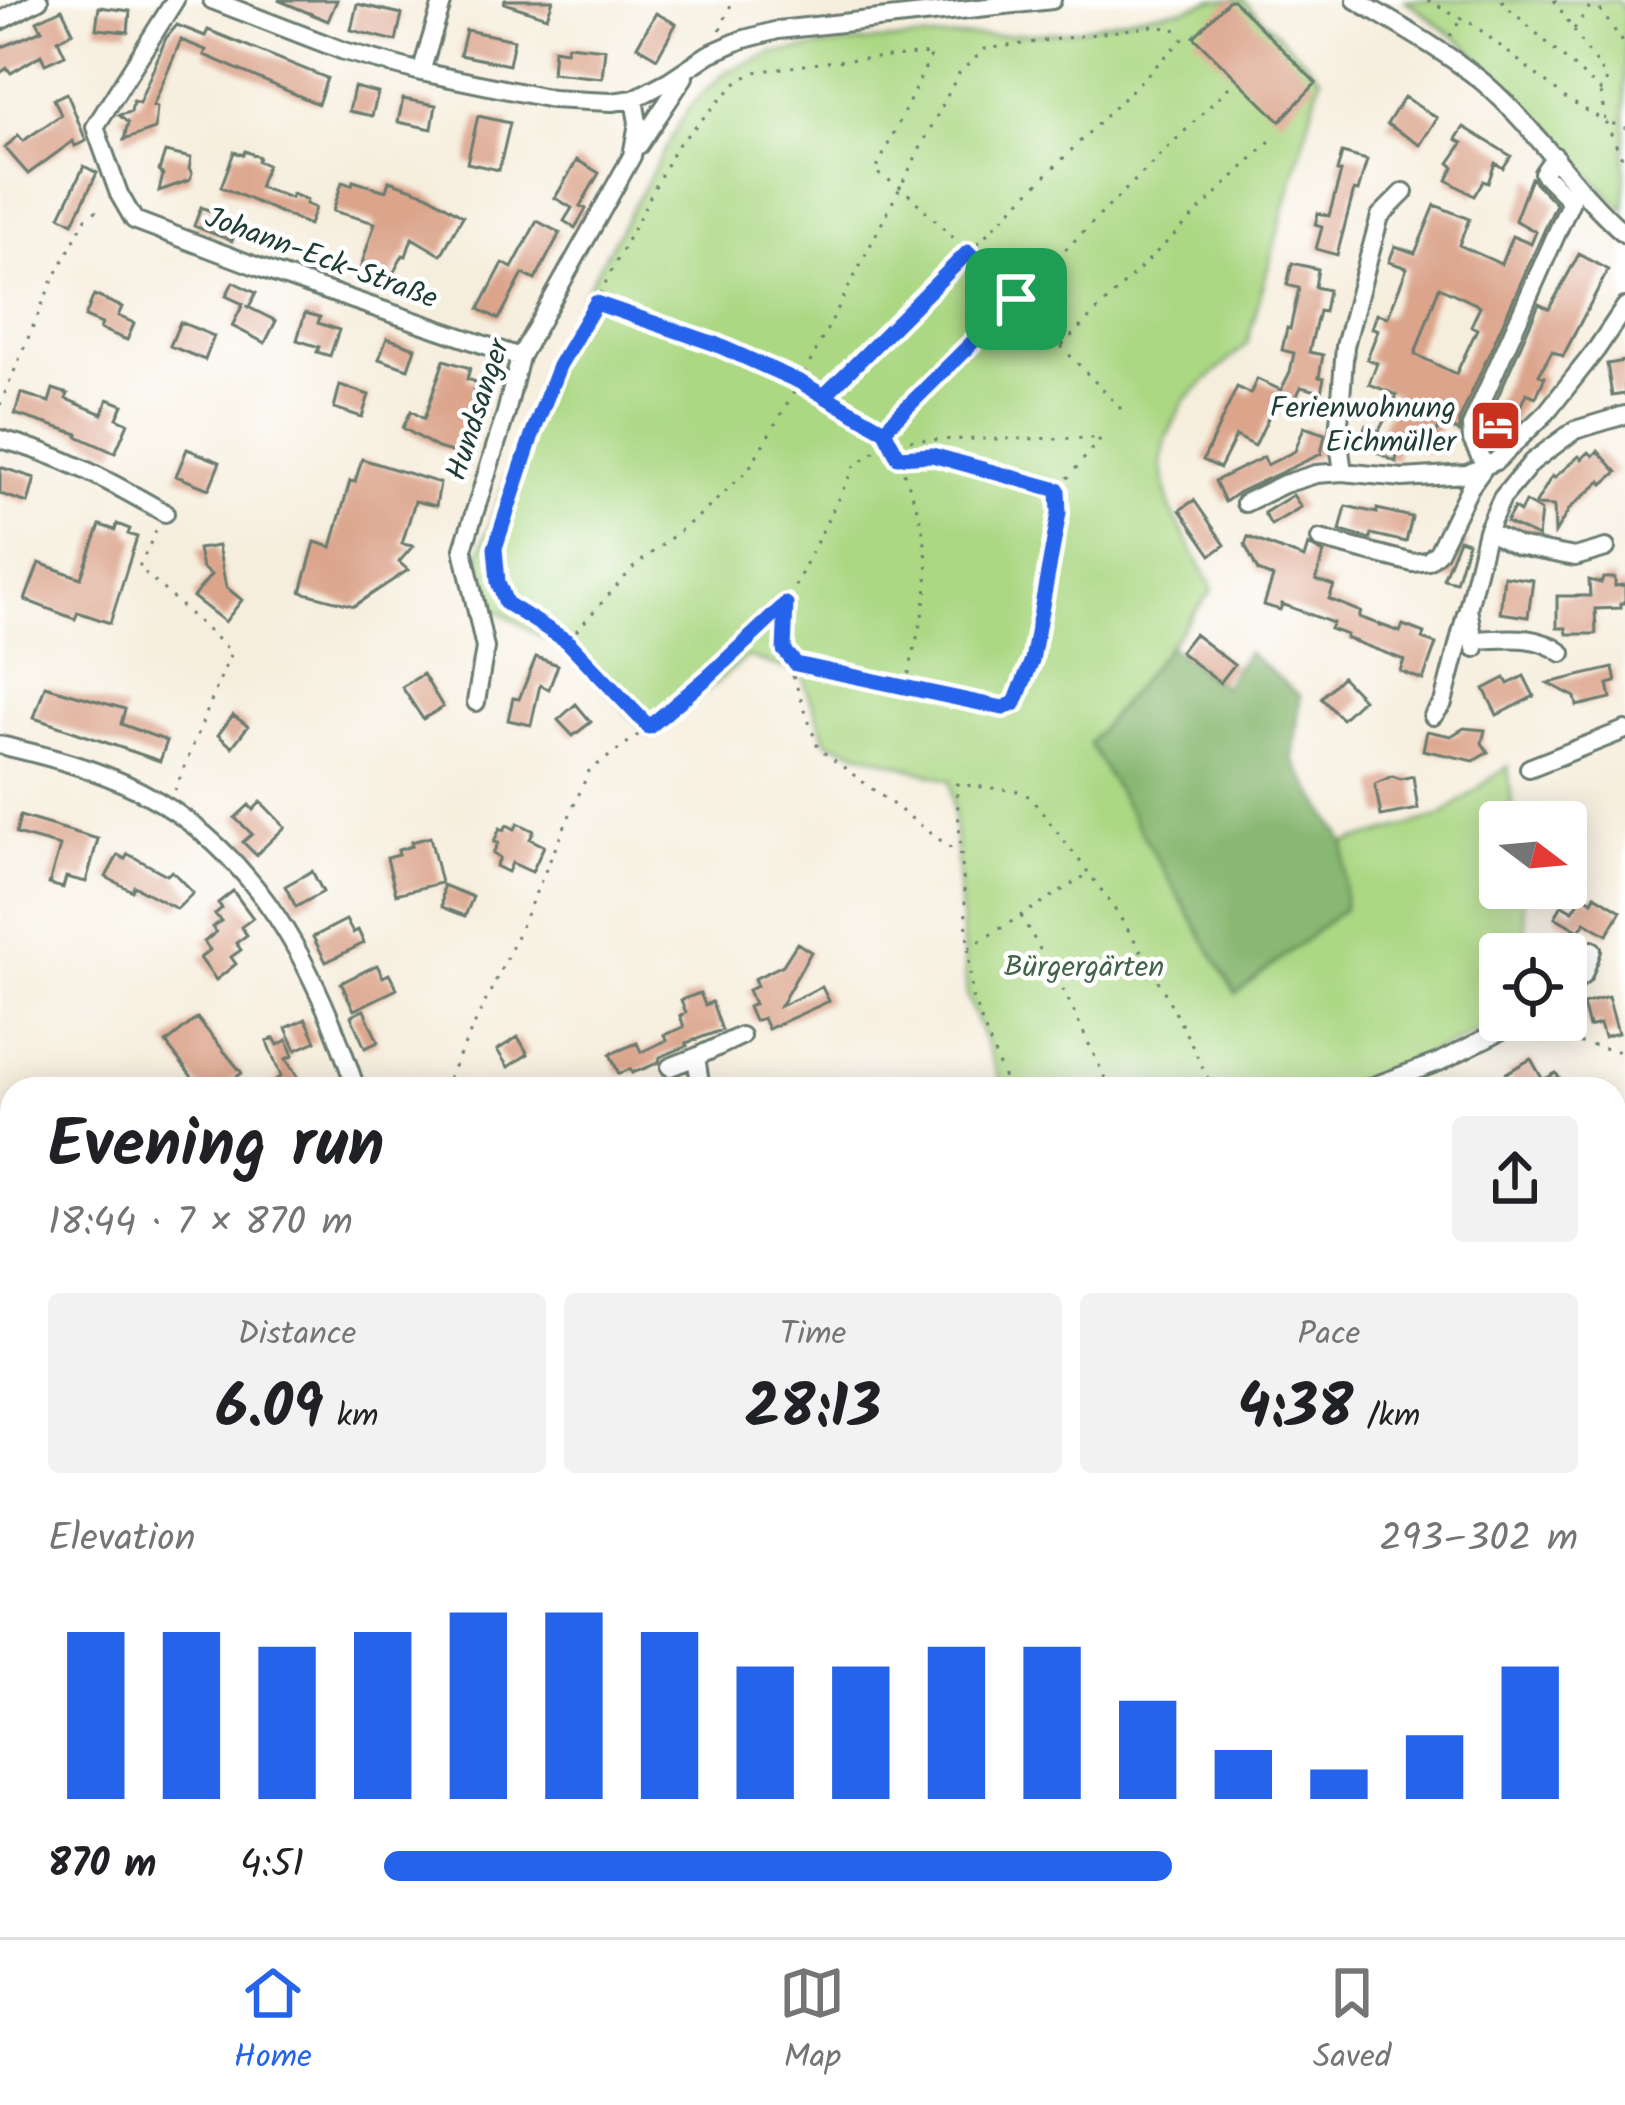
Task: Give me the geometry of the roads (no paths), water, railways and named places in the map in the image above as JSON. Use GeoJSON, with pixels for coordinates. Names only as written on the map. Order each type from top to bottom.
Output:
{"type":"FeatureCollection","features":[{"type":"Feature","properties":{"kind":"street"},"geometry":{"type":"LineString","coordinates":[[0,21],[39,0]]}},
{"type":"Feature","properties":{"kind":"street","name":"Johann-Eck-Straße"},"geometry":{"type":"LineString","coordinates":[[175,0],[95,127],[118,194],[134,220],[520,357]]}},
{"type":"Feature","properties":{"kind":"street"},"geometry":{"type":"LineString","coordinates":[[212,0],[344,51],[422,72],[552,99],[612,102],[634,99],[703,57],[778,30],[1052,0]]}},
{"type":"Feature","properties":{"kind":"street"},"geometry":{"type":"LineString","coordinates":[[422,72],[443,0]]}},
{"type":"Feature","properties":{"kind":"street"},"geometry":{"type":"LineString","coordinates":[[1356,0],[1483,82],[1625,234]]}},
{"type":"Feature","properties":{"kind":"street","name":"Hundsanger"},"geometry":{"type":"LineString","coordinates":[[476,702],[484,648],[463,549],[520,357],[632,156],[679,82],[703,57]]}},
{"type":"Feature","properties":{"kind":"street","name":"Hundsanger"},"geometry":{"type":"LineString","coordinates":[[632,156],[638,123],[634,99]]}},
{"type":"Feature","properties":{"kind":"street"},"geometry":{"type":"LineString","coordinates":[[1485,466],[1472,440],[1471,426],[1571,201],[1543,173],[1555,156]]}},
{"type":"Feature","properties":{"kind":"street"},"geometry":{"type":"LineString","coordinates":[[1343,472],[1338,436],[1345,346],[1380,216],[1404,193]]}},
{"type":"Feature","properties":{"kind":"street"},"geometry":{"type":"LineString","coordinates":[[1245,503],[1316,474],[1403,478],[1468,474],[1496,461],[1547,412],[1625,307]]}},
{"type":"Feature","properties":{"kind":"street"},"geometry":{"type":"LineString","coordinates":[[1433,716],[1443,703],[1487,531],[1502,498],[1532,462],[1576,430],[1625,415]]}},
{"type":"Feature","properties":{"kind":"street"},"geometry":{"type":"LineString","coordinates":[[0,439],[40,448],[84,467],[165,513]]}},
{"type":"Feature","properties":{"kind":"street"},"geometry":{"type":"LineString","coordinates":[[1320,539],[1413,563],[1428,561],[1438,552],[1485,466]]}},
{"type":"Feature","properties":{"kind":"street"},"geometry":{"type":"LineString","coordinates":[[1487,531],[1517,546],[1575,557],[1606,548]]}},
{"type":"Feature","properties":{"kind":"street"},"geometry":{"type":"LineString","coordinates":[[1468,608],[1475,644],[1526,638],[1548,643],[1562,653]]}},
{"type":"Feature","properties":{"kind":"street"},"geometry":{"type":"LineString","coordinates":[[1529,768],[1625,730]]}},
{"type":"Feature","properties":{"kind":"street"},"geometry":{"type":"LineString","coordinates":[[0,745],[136,790],[219,846],[265,896],[321,996],[352,1077]]}},
{"type":"Feature","properties":{"kind":"street"},"geometry":{"type":"LineString","coordinates":[[1587,963],[1592,950]]}},
{"type":"Feature","properties":{"kind":"street"},"geometry":{"type":"LineString","coordinates":[[670,1067],[741,1036]]}},
{"type":"Feature","properties":{"kind":"street"},"geometry":{"type":"LineString","coordinates":[[1398,1077],[1481,1041]]}},
{"type":"Feature","properties":{"kind":"street"},"geometry":{"type":"LineString","coordinates":[[696,1057],[699,1077]]}},
{"type":"Feature","properties":{"kind":"place","name":"Ferienwohnung Eichmüller"},"geometry":{"type":"Point","coordinates":[1495,426]}},
{"type":"Feature","properties":{"kind":"park label","name":"Bürgergärten"},"geometry":{"type":"Point","coordinates":[1084,968]}}]}
